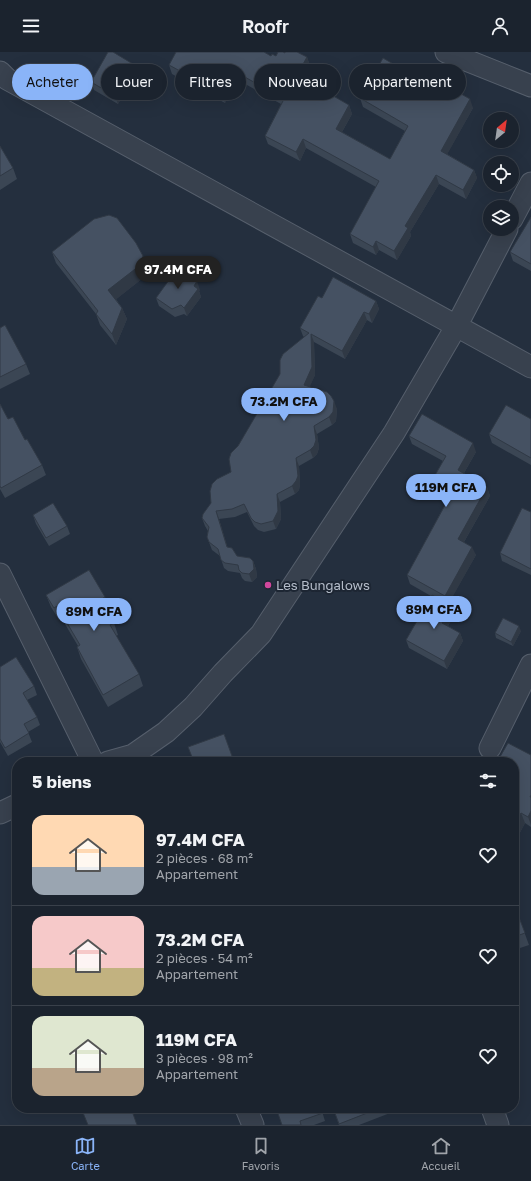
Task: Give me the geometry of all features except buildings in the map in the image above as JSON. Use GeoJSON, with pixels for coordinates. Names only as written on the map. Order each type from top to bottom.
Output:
{"type":"FeatureCollection","features":[{"type":"Feature","properties":{"kind":"street"},"geometry":{"type":"LineString","coordinates":[[446,52],[531,86]]}},
{"type":"Feature","properties":{"kind":"street"},"geometry":{"type":"LineString","coordinates":[[0,72],[7,79],[531,367]]}},
{"type":"Feature","properties":{"kind":"street"},"geometry":{"type":"LineString","coordinates":[[519,206],[531,183]]}},
{"type":"Feature","properties":{"kind":"street"},"geometry":{"type":"LineString","coordinates":[[126,757],[133,755],[166,732],[193,707],[223,673],[261,634],[394,433],[456,325],[503,236]]}},
{"type":"Feature","properties":{"kind":"street"},"geometry":{"type":"LineString","coordinates":[[0,574],[90,757]]}},
{"type":"Feature","properties":{"kind":"street"},"geometry":{"type":"LineString","coordinates":[[490,748],[531,665]]}},
{"type":"Feature","properties":{"kind":"street"},"geometry":{"type":"LineString","coordinates":[[0,813],[12,807]]}},
{"type":"Feature","properties":{"kind":"street"},"geometry":{"type":"LineString","coordinates":[[248,1113],[253,1125]]}},
{"type":"Feature","properties":{"kind":"street"},"geometry":{"type":"LineString","coordinates":[[494,1113],[498,1125]]}},
{"type":"Feature","properties":{"kind":"place","name":"Les Bungalows"},"geometry":{"type":"Point","coordinates":[268,585]}}]}
